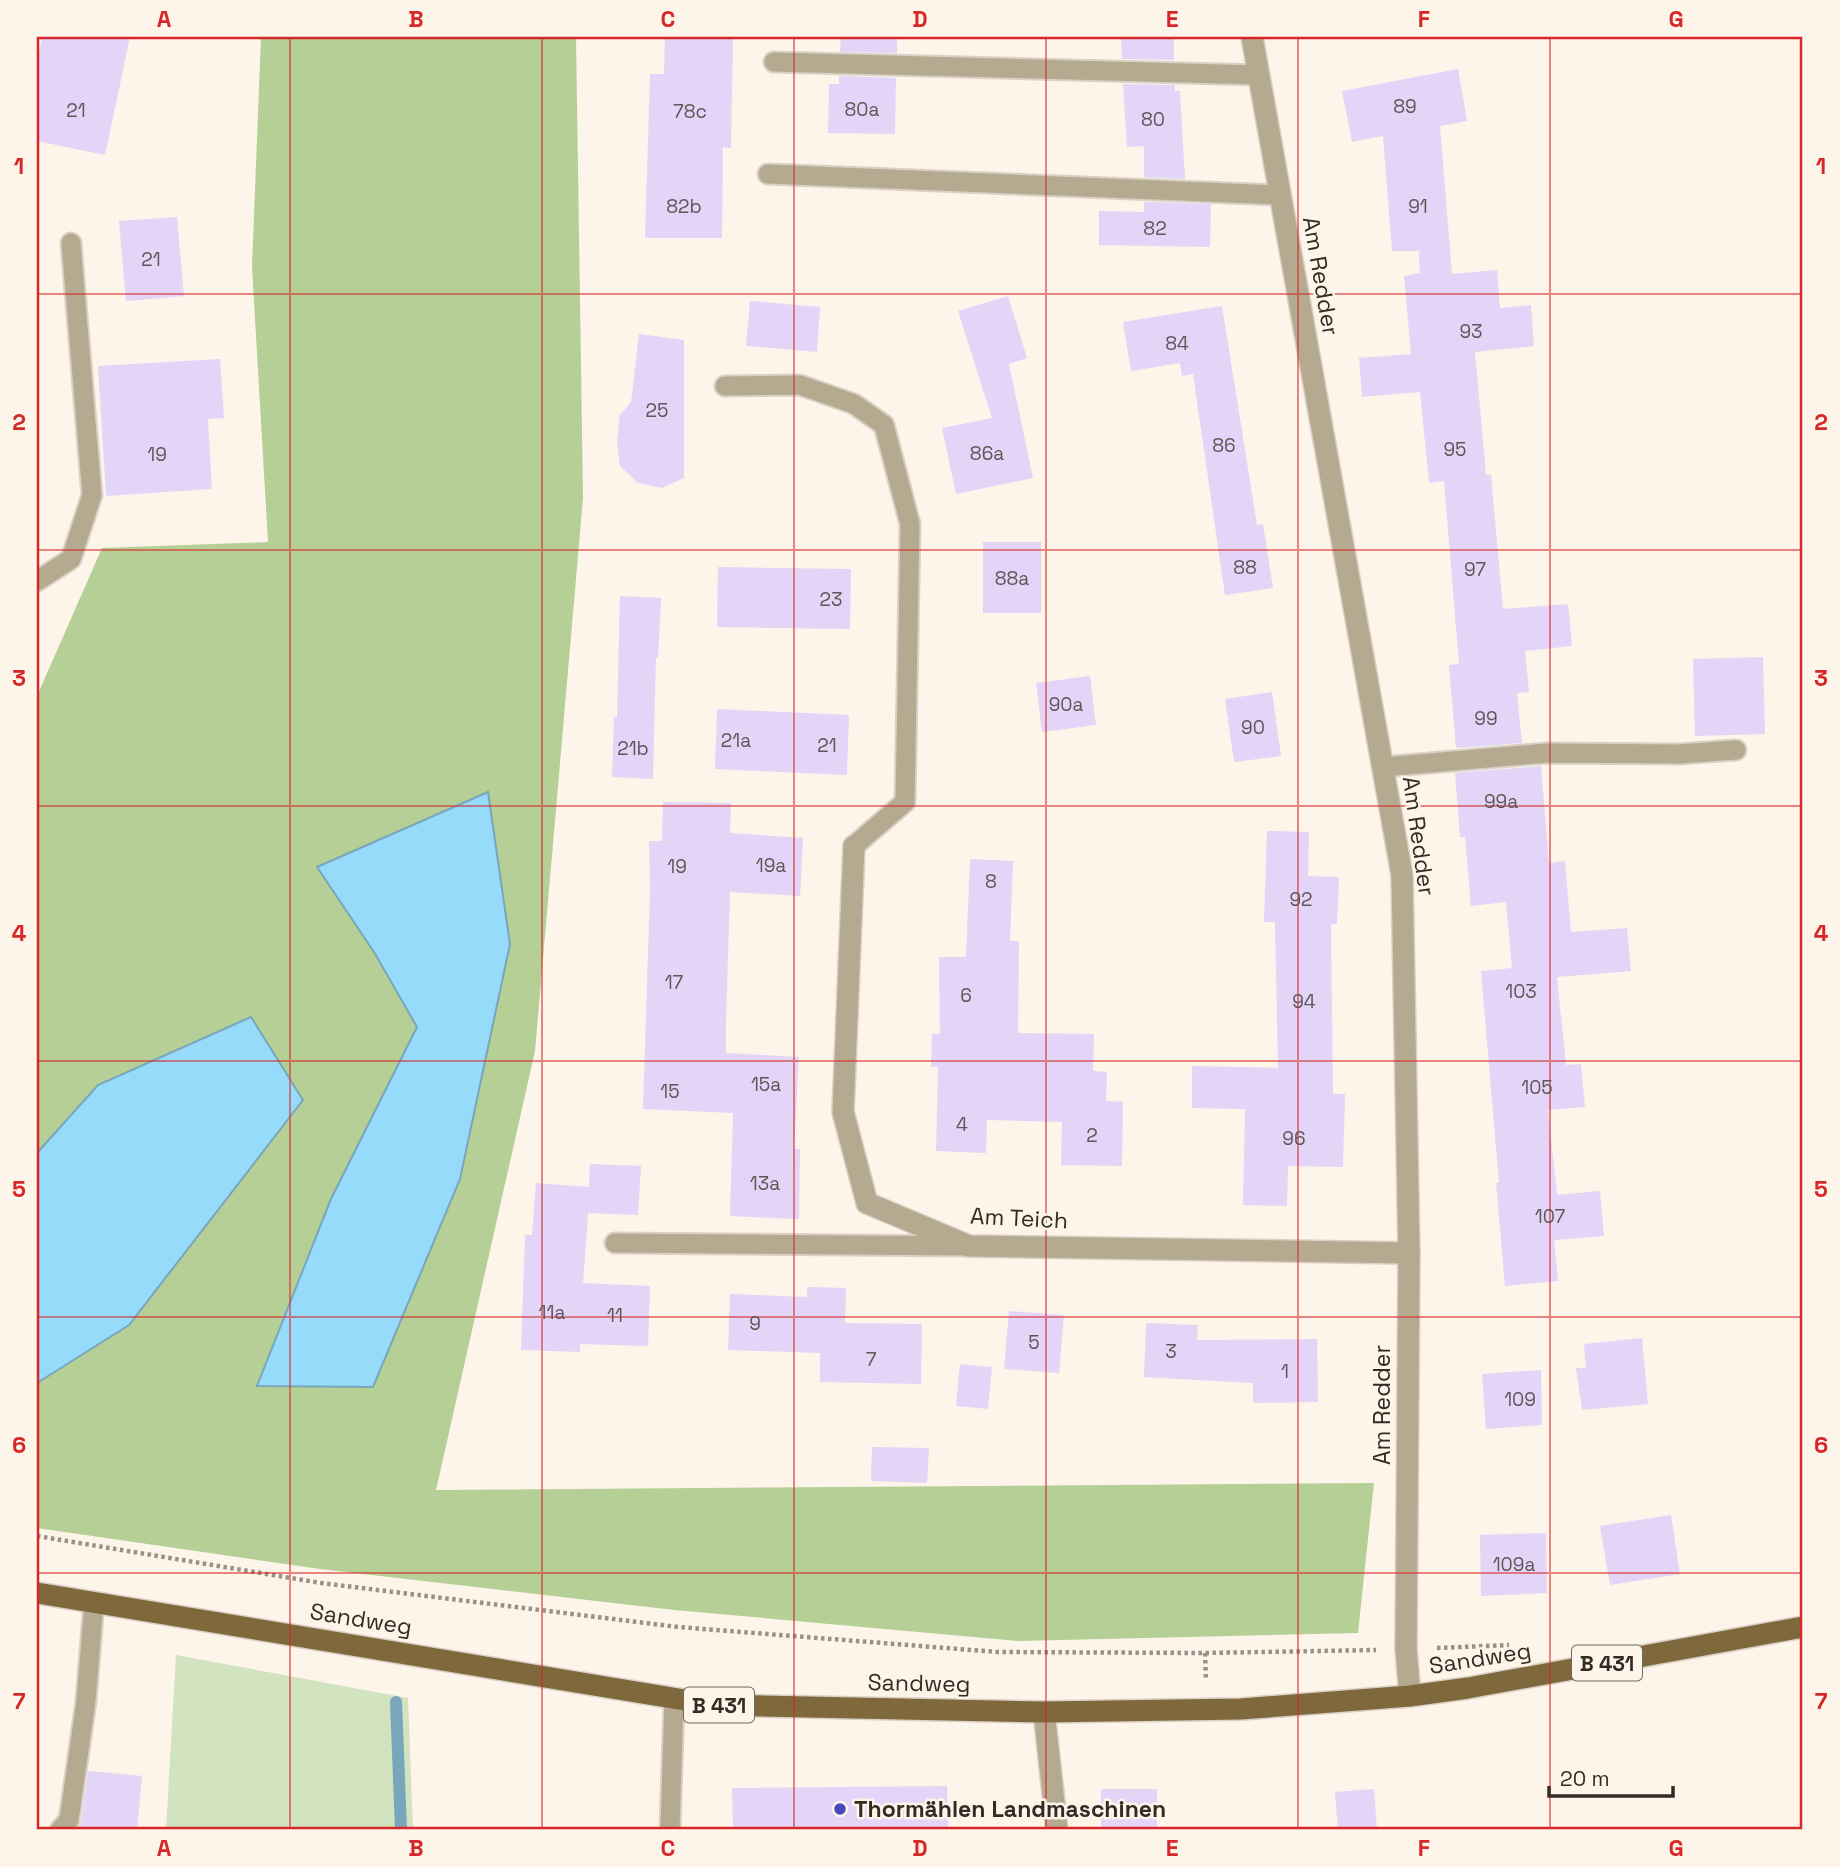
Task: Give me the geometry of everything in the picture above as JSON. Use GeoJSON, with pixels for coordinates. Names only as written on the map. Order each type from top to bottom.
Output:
{"type":"FeatureCollection","features":[{"type":"Feature","properties":{"kind":"main road","name":"Sandweg"},"geometry":{"type":"LineString","coordinates":[[37,1593],[715,1705],[1044,1712],[1241,1709],[1410,1696],[1468,1688],[1803,1627]]}},
{"type":"Feature","properties":{"kind":"street","name":"Am Redder"},"geometry":{"type":"LineString","coordinates":[[1252,37],[1402,875],[1409,1253],[1406,1649],[1410,1696]]}},
{"type":"Feature","properties":{"kind":"street","name":"Am Teich"},"geometry":{"type":"LineString","coordinates":[[854,846],[843,1112],[867,1203],[969,1246],[1409,1253]]}},
{"type":"Feature","properties":{"kind":"street"},"geometry":{"type":"LineString","coordinates":[[1044,1712],[1057,1830]]}},
{"type":"Feature","properties":{"kind":"lane"},"geometry":{"type":"LineString","coordinates":[[774,62],[1259,75]]}},
{"type":"Feature","properties":{"kind":"lane"},"geometry":{"type":"LineString","coordinates":[[768,174],[1280,195]]}},
{"type":"Feature","properties":{"kind":"lane"},"geometry":{"type":"LineString","coordinates":[[37,581],[71,559],[92,495],[71,243]]}},
{"type":"Feature","properties":{"kind":"lane"},"geometry":{"type":"LineString","coordinates":[[725,386],[800,385],[854,404],[884,425],[910,524],[905,802],[854,846]]}},
{"type":"Feature","properties":{"kind":"lane"},"geometry":{"type":"LineString","coordinates":[[1383,767],[1547,753],[1679,754],[1736,750]]}},
{"type":"Feature","properties":{"kind":"lane"},"geometry":{"type":"LineString","coordinates":[[615,1243],[969,1246]]}},
{"type":"Feature","properties":{"kind":"lane"},"geometry":{"type":"LineString","coordinates":[[60,1830],[69,1820],[86,1701],[94,1602]]}},
{"type":"Feature","properties":{"kind":"lane"},"geometry":{"type":"LineString","coordinates":[[670,1830],[674,1700]]}},
{"type":"Feature","properties":{"kind":"path"},"geometry":{"type":"LineString","coordinates":[[37,1536],[321,1583],[678,1628],[997,1652],[1205,1653],[1515,1645]]}},
{"type":"Feature","properties":{"kind":"green space"},"geometry":{"type":"Polygon","coordinates":[[[261,37],[576,37],[583,498],[535,1051],[436,1490],[1374,1483],[1358,1633],[1019,1641],[674,1610],[320,1569],[37,1528],[37,1383],[129,1325],[303,1100],[251,1017],[98,1085],[37,1153],[37,696],[102,548],[268,542],[252,267],[261,37]],[[510,944],[374,952],[417,1027],[331,1199],[258,1386],[510,944]]]}},
{"type":"Feature","properties":{"kind":"green space"},"geometry":{"type":"Polygon","coordinates":[[[176,1655],[408,1698],[413,1830],[166,1830],[176,1655]]]}},
{"type":"Feature","properties":{"kind":"water"},"geometry":{"type":"Polygon","coordinates":[[[488,792],[510,944],[460,1179],[373,1387],[257,1386],[331,1199],[417,1027],[374,952],[317,867],[488,792]]]}},
{"type":"Feature","properties":{"kind":"water"},"geometry":{"type":"Polygon","coordinates":[[[251,1017],[303,1100],[129,1325],[37,1383],[37,1153],[98,1085],[251,1017]]]}},
{"type":"Feature","properties":{"kind":"building"},"geometry":{"type":"Polygon","coordinates":[[[42,37],[130,37],[105,155],[37,141],[37,64],[42,37]]]}},
{"type":"Feature","properties":{"kind":"building"},"geometry":{"type":"Polygon","coordinates":[[[665,37],[733,37],[731,148],[723,147],[722,238],[645,238],[650,74],[664,74],[665,37]]]}},
{"type":"Feature","properties":{"kind":"building"},"geometry":{"type":"Polygon","coordinates":[[[841,37],[897,37],[897,53],[840,52],[841,37]]]}},
{"type":"Feature","properties":{"kind":"building"},"geometry":{"type":"Polygon","coordinates":[[[1121,37],[1174,37],[1174,60],[1122,59],[1121,37]]]}},
{"type":"Feature","properties":{"kind":"building"},"geometry":{"type":"Polygon","coordinates":[[[1458,69],[1467,121],[1440,126],[1452,274],[1497,270],[1500,308],[1531,305],[1534,346],[1475,352],[1486,475],[1491,475],[1503,609],[1568,604],[1572,646],[1525,651],[1529,692],[1517,693],[1522,743],[1456,748],[1449,665],[1459,664],[1444,481],[1429,483],[1420,392],[1362,397],[1359,358],[1411,354],[1404,276],[1420,273],[1419,251],[1392,251],[1383,136],[1352,142],[1342,91],[1458,69]]]}},
{"type":"Feature","properties":{"kind":"building"},"geometry":{"type":"Polygon","coordinates":[[[839,76],[896,78],[895,134],[828,133],[829,84],[839,84],[839,76]]]}},
{"type":"Feature","properties":{"kind":"building"},"geometry":{"type":"Polygon","coordinates":[[[1123,84],[1175,85],[1175,91],[1180,91],[1185,179],[1144,177],[1144,146],[1127,147],[1123,84]]]}},
{"type":"Feature","properties":{"kind":"building"},"geometry":{"type":"Polygon","coordinates":[[[1144,202],[1211,204],[1210,247],[1099,245],[1099,211],[1144,212],[1144,202]]]}},
{"type":"Feature","properties":{"kind":"building"},"geometry":{"type":"Polygon","coordinates":[[[177,217],[184,296],[126,301],[119,221],[177,217]]]}},
{"type":"Feature","properties":{"kind":"building"},"geometry":{"type":"Polygon","coordinates":[[[1008,296],[1027,358],[1009,364],[1033,478],[956,494],[942,428],[992,418],[958,311],[1008,296]]]}},
{"type":"Feature","properties":{"kind":"building"},"geometry":{"type":"Polygon","coordinates":[[[750,301],[820,307],[817,352],[746,346],[750,301]]]}},
{"type":"Feature","properties":{"kind":"building"},"geometry":{"type":"Polygon","coordinates":[[[1222,306],[1257,525],[1263,524],[1273,588],[1225,595],[1193,374],[1182,376],[1180,363],[1131,371],[1123,322],[1222,306]]]}},
{"type":"Feature","properties":{"kind":"building"},"geometry":{"type":"Polygon","coordinates":[[[639,334],[684,340],[684,478],[662,488],[638,483],[620,466],[617,441],[620,415],[631,402],[639,334]]]}},
{"type":"Feature","properties":{"kind":"building"},"geometry":{"type":"Polygon","coordinates":[[[220,359],[224,418],[208,419],[212,489],[106,496],[98,366],[220,359]]]}},
{"type":"Feature","properties":{"kind":"building"},"geometry":{"type":"Polygon","coordinates":[[[983,542],[1041,542],[1041,613],[983,613],[983,542]]]}},
{"type":"Feature","properties":{"kind":"building"},"geometry":{"type":"Polygon","coordinates":[[[718,567],[851,569],[850,629],[717,627],[718,567]]]}},
{"type":"Feature","properties":{"kind":"building"},"geometry":{"type":"Polygon","coordinates":[[[620,596],[661,598],[656,658],[653,779],[612,777],[614,717],[617,717],[620,596]]]}},
{"type":"Feature","properties":{"kind":"building"},"geometry":{"type":"Polygon","coordinates":[[[1763,657],[1765,734],[1695,736],[1693,659],[1763,657]]]}},
{"type":"Feature","properties":{"kind":"building"},"geometry":{"type":"Polygon","coordinates":[[[1090,676],[1096,725],[1042,732],[1036,683],[1090,676]]]}},
{"type":"Feature","properties":{"kind":"building"},"geometry":{"type":"Polygon","coordinates":[[[1272,692],[1281,756],[1234,762],[1225,699],[1272,692]]]}},
{"type":"Feature","properties":{"kind":"building"},"geometry":{"type":"Polygon","coordinates":[[[717,709],[849,715],[847,775],[715,769],[717,709]]]}},
{"type":"Feature","properties":{"kind":"building"},"geometry":{"type":"Polygon","coordinates":[[[1541,766],[1549,863],[1565,861],[1571,932],[1627,928],[1631,971],[1557,977],[1566,1065],[1581,1064],[1585,1107],[1548,1110],[1557,1195],[1600,1191],[1604,1236],[1554,1240],[1558,1281],[1505,1286],[1481,971],[1512,968],[1506,902],[1471,906],[1465,837],[1460,837],[1455,773],[1541,766]]]}},
{"type":"Feature","properties":{"kind":"building"},"geometry":{"type":"Polygon","coordinates":[[[663,802],[731,803],[730,833],[803,838],[800,896],[730,892],[726,1020],[726,1053],[799,1057],[794,1149],[800,1149],[799,1219],[730,1216],[733,1113],[643,1109],[650,891],[649,841],[662,841],[663,802]]]}},
{"type":"Feature","properties":{"kind":"building"},"geometry":{"type":"Polygon","coordinates":[[[1267,831],[1309,832],[1308,876],[1339,877],[1337,924],[1331,924],[1333,1094],[1345,1094],[1343,1167],[1288,1166],[1287,1206],[1243,1205],[1245,1109],[1192,1108],[1192,1066],[1278,1068],[1275,922],[1264,922],[1267,831]]]}},
{"type":"Feature","properties":{"kind":"building"},"geometry":{"type":"Polygon","coordinates":[[[970,859],[1013,861],[1010,941],[1019,941],[1018,1033],[1094,1034],[1093,1071],[1107,1072],[1106,1101],[1123,1102],[1122,1166],[1061,1165],[1062,1122],[987,1120],[986,1153],[936,1151],[938,1067],[931,1067],[932,1034],[940,1034],[939,957],[966,957],[970,859]]]}},
{"type":"Feature","properties":{"kind":"building"},"geometry":{"type":"Polygon","coordinates":[[[590,1164],[641,1166],[638,1215],[588,1213],[583,1283],[650,1286],[648,1346],[580,1344],[580,1352],[521,1350],[525,1235],[532,1235],[536,1183],[589,1187],[590,1164]]]}},
{"type":"Feature","properties":{"kind":"building"},"geometry":{"type":"Polygon","coordinates":[[[807,1287],[846,1288],[845,1323],[922,1324],[921,1384],[820,1382],[820,1353],[728,1350],[730,1294],[807,1297],[807,1287]]]}},
{"type":"Feature","properties":{"kind":"building"},"geometry":{"type":"Polygon","coordinates":[[[1009,1311],[1064,1315],[1059,1373],[1004,1369],[1009,1311]]]}},
{"type":"Feature","properties":{"kind":"building"},"geometry":{"type":"Polygon","coordinates":[[[1146,1323],[1198,1325],[1197,1340],[1317,1339],[1318,1402],[1253,1403],[1253,1383],[1144,1377],[1146,1323]]]}},
{"type":"Feature","properties":{"kind":"building"},"geometry":{"type":"Polygon","coordinates":[[[1642,1338],[1648,1404],[1582,1410],[1576,1368],[1586,1368],[1584,1344],[1642,1338]]]}},
{"type":"Feature","properties":{"kind":"building"},"geometry":{"type":"Polygon","coordinates":[[[960,1364],[992,1367],[988,1409],[956,1406],[960,1364]]]}},
{"type":"Feature","properties":{"kind":"building"},"geometry":{"type":"Polygon","coordinates":[[[1541,1370],[1542,1425],[1486,1429],[1482,1374],[1541,1370]]]}},
{"type":"Feature","properties":{"kind":"building"},"geometry":{"type":"Polygon","coordinates":[[[872,1447],[929,1448],[927,1483],[871,1481],[872,1447]]]}},
{"type":"Feature","properties":{"kind":"building"},"geometry":{"type":"Polygon","coordinates":[[[1671,1515],[1680,1574],[1610,1585],[1600,1526],[1671,1515]]]}},
{"type":"Feature","properties":{"kind":"building"},"geometry":{"type":"Polygon","coordinates":[[[1546,1533],[1547,1593],[1481,1596],[1480,1535],[1546,1533]]]}},
{"type":"Feature","properties":{"kind":"building"},"geometry":{"type":"Polygon","coordinates":[[[88,1771],[142,1776],[137,1830],[77,1830],[81,1822],[88,1771]]]}},
{"type":"Feature","properties":{"kind":"building","name":"Thormählen Landmaschinen"},"geometry":{"type":"Polygon","coordinates":[[[947,1786],[948,1830],[733,1830],[732,1788],[947,1786]]]}},
{"type":"Feature","properties":{"kind":"building"},"geometry":{"type":"Polygon","coordinates":[[[1101,1789],[1157,1789],[1157,1830],[1101,1830],[1101,1789]]]}},
{"type":"Feature","properties":{"kind":"building"},"geometry":{"type":"Polygon","coordinates":[[[1374,1789],[1377,1830],[1338,1830],[1335,1792],[1374,1789]]]}},
{"type":"Feature","properties":{"kind":"waterway"},"geometry":{"type":"LineString","coordinates":[[396,1702],[401,1830]]}},
{"type":"Feature","properties":{"kind":"place","name":"Thormählen Landmaschinen"},"geometry":{"type":"Point","coordinates":[840,1809]}}]}
